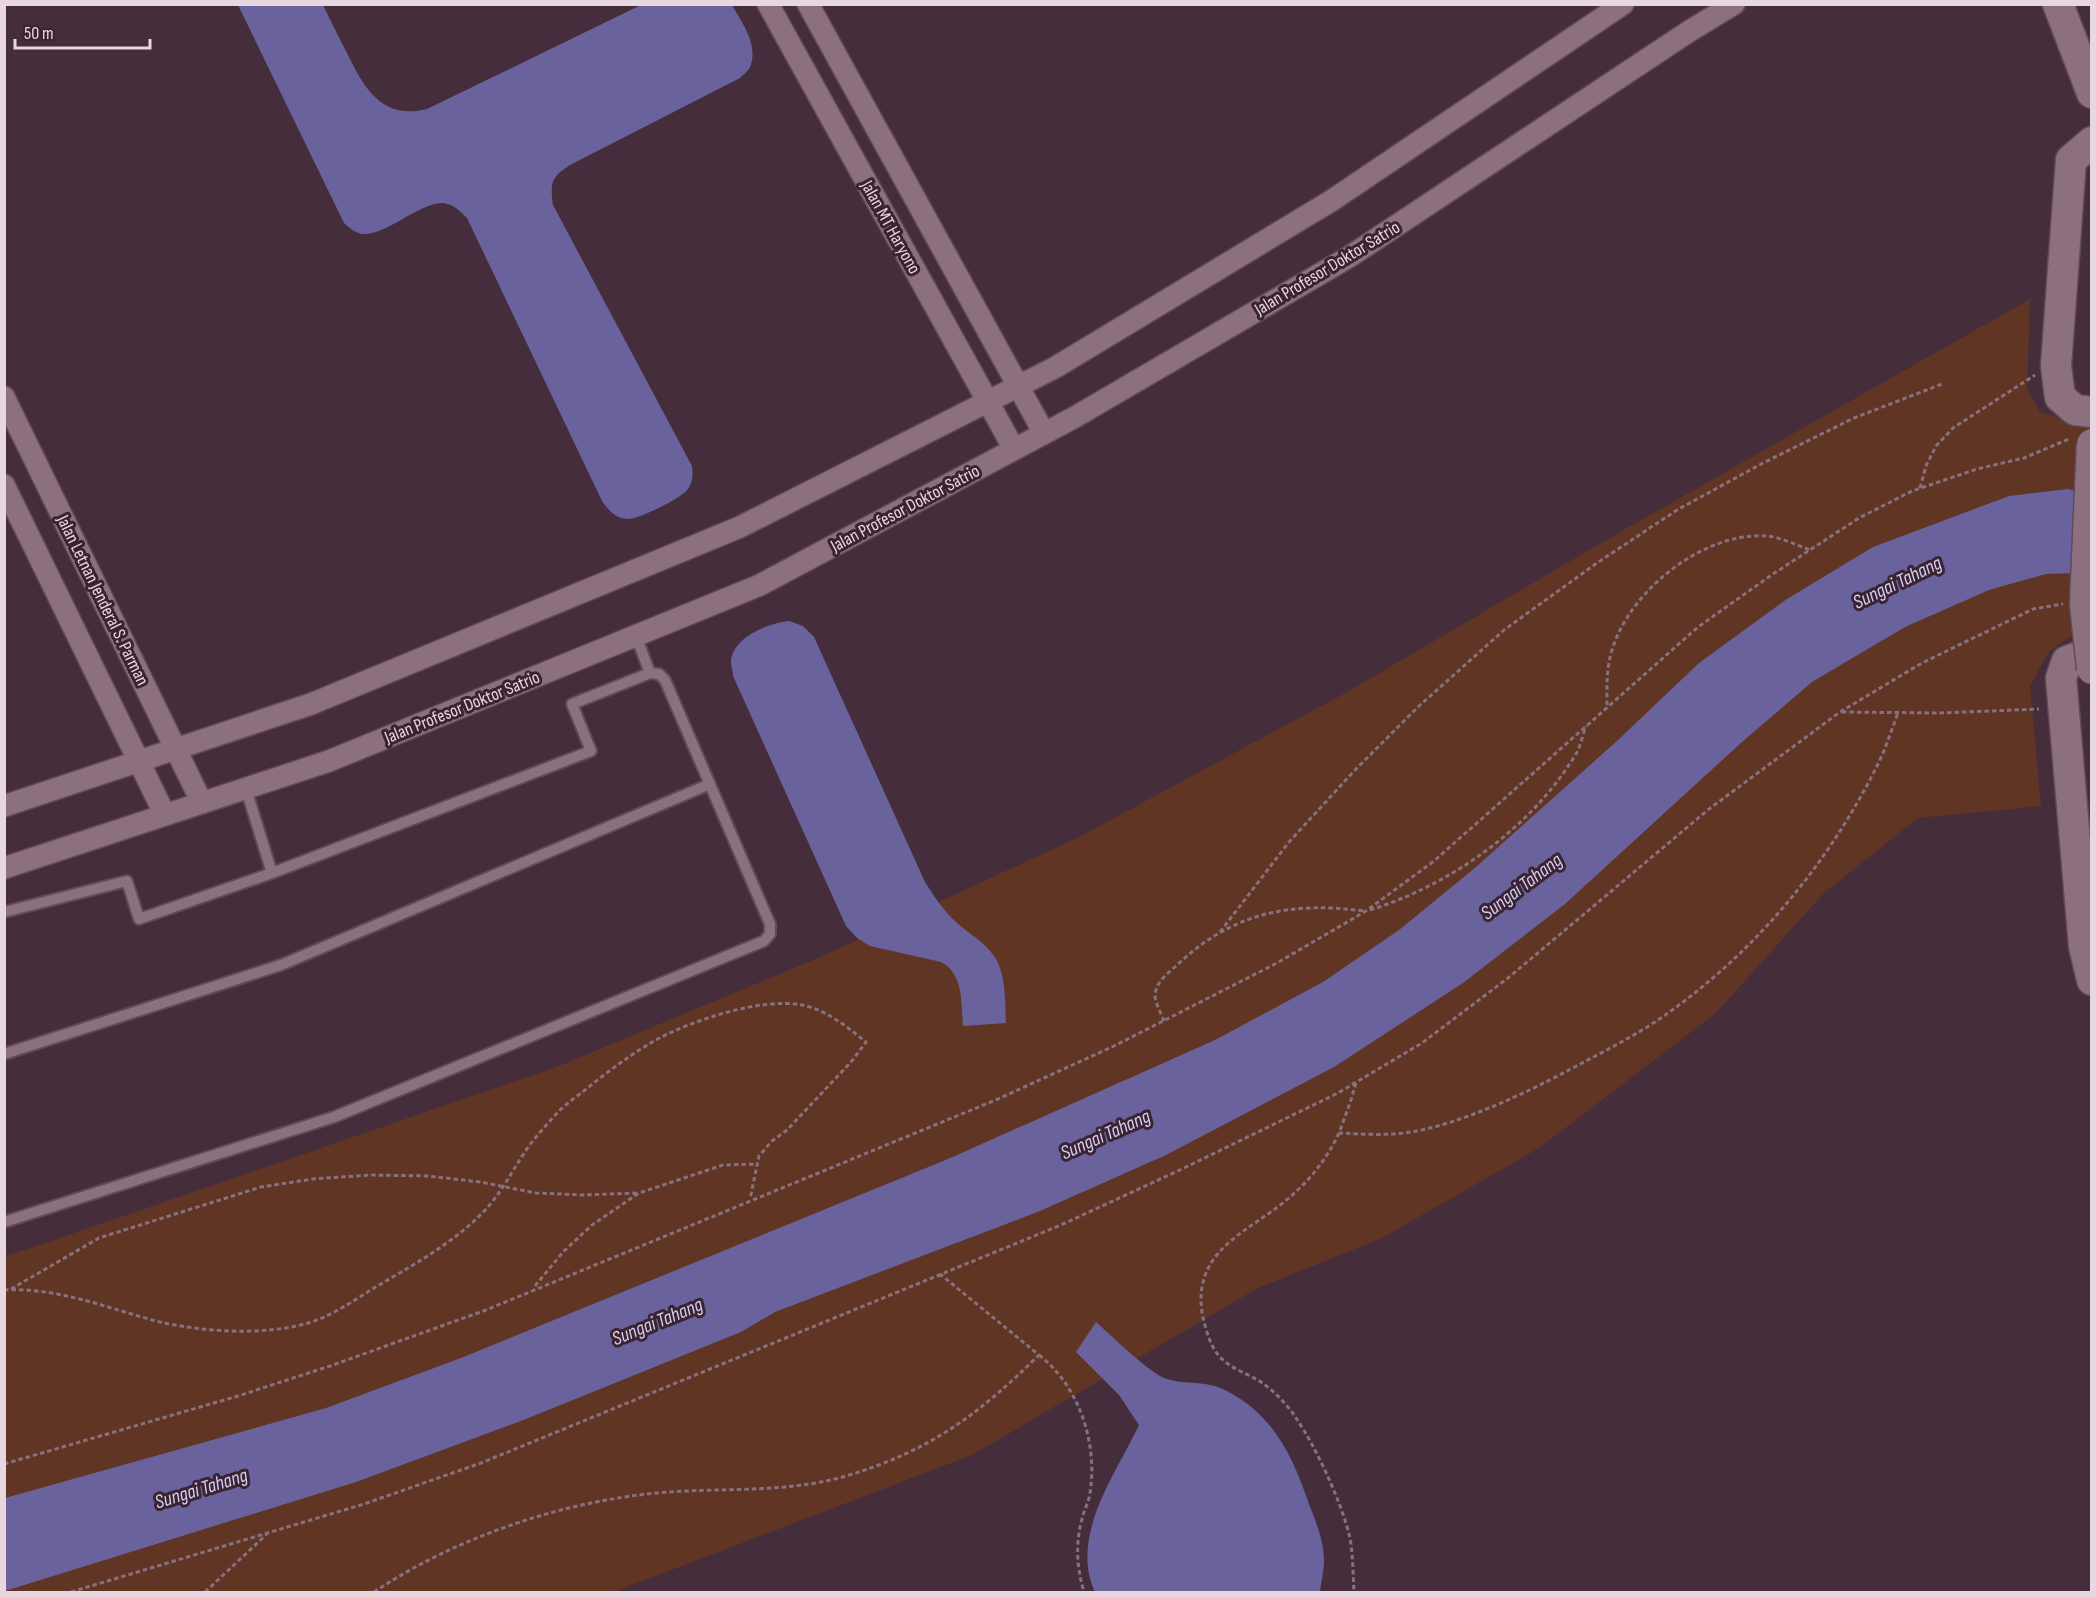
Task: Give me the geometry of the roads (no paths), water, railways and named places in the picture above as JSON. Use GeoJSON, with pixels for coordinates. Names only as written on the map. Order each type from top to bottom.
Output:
{"type":"FeatureCollection","features":[{"type":"Feature","properties":{"kind":"street","name":"Jalan MT Haryono"},"geometry":{"type":"LineString","coordinates":[[768,4],[1014,449]]}},
{"type":"Feature","properties":{"kind":"street","name":"Jalan MT Haryono"},"geometry":{"type":"LineString","coordinates":[[808,4],[1044,433]]}},
{"type":"Feature","properties":{"kind":"street"},"geometry":{"type":"LineString","coordinates":[[4,806],[311,704],[740,527],[1056,367],[1331,201],[1623,4]]}},
{"type":"Feature","properties":{"kind":"street","name":"Jalan Profesor Doktor Satrio"},"geometry":{"type":"LineString","coordinates":[[4,868],[329,761],[760,585],[1044,433],[1349,257],[1688,32],[1734,4]]}},
{"type":"Feature","properties":{"kind":"street"},"geometry":{"type":"LineString","coordinates":[[2058,4],[2091,93]]}},
{"type":"Feature","properties":{"kind":"street"},"geometry":{"type":"LineString","coordinates":[[2091,142],[2071,160],[2056,366],[2060,397],[2075,410],[2091,412]]}},
{"type":"Feature","properties":{"kind":"street","name":"Jalan Letnan Jenderal S. Parman"},"geometry":{"type":"LineString","coordinates":[[4,397],[202,803]]}},
{"type":"Feature","properties":{"kind":"street"},"geometry":{"type":"LineString","coordinates":[[2081,441],[2085,604],[2091,669]]}},
{"type":"Feature","properties":{"kind":"street"},"geometry":{"type":"LineString","coordinates":[[4,485],[165,815]]}},
{"type":"Feature","properties":{"kind":"street"},"geometry":{"type":"LineString","coordinates":[[2091,652],[2067,661],[2061,678],[2084,946],[2091,980]]}},
{"type":"Feature","properties":{"kind":"lane"},"geometry":{"type":"LineString","coordinates":[[636,636],[650,673]]}},
{"type":"Feature","properties":{"kind":"lane"},"geometry":{"type":"LineString","coordinates":[[4,912],[127,881],[139,919],[272,873],[591,751],[572,704],[650,673],[659,674],[665,680],[770,924],[770,934],[764,941],[334,1117],[4,1221]]}},
{"type":"Feature","properties":{"kind":"lane"},"geometry":{"type":"LineString","coordinates":[[4,1054],[281,965],[710,784]]}},
{"type":"Feature","properties":{"kind":"lane"},"geometry":{"type":"LineString","coordinates":[[246,789],[272,873]]}},
{"type":"Feature","properties":{"kind":"water"},"geometry":{"type":"Polygon","coordinates":[[[238,5],[323,5],[354,68],[369,90],[387,106],[412,111],[427,109],[641,5],[732,5],[751,42],[752,59],[745,73],[740,78],[570,165],[555,177],[552,186],[553,205],[692,466],[692,481],[684,493],[661,507],[629,519],[617,516],[605,505],[467,218],[459,210],[443,203],[434,204],[373,233],[361,234],[344,223],[238,5]]]}},
{"type":"Feature","properties":{"kind":"water","name":"Sungai Tahang"},"geometry":{"type":"Polygon","coordinates":[[[2067,489],[2091,494],[2075,573],[2046,574],[1989,590],[1905,627],[1812,682],[1742,742],[1565,904],[1463,983],[1334,1067],[1166,1155],[1040,1211],[775,1312],[741,1332],[521,1421],[356,1482],[5,1591],[5,1498],[326,1408],[461,1358],[948,1159],[1215,1040],[1323,982],[1399,930],[1476,867],[1618,740],[1699,663],[1787,599],[1873,547],[2009,496],[2067,489]]]}},
{"type":"Feature","properties":{"kind":"water"},"geometry":{"type":"Polygon","coordinates":[[[789,621],[803,626],[814,637],[925,882],[947,913],[987,947],[996,960],[1003,981],[1006,1023],[963,1026],[958,981],[948,967],[941,962],[870,946],[857,938],[846,926],[733,676],[731,662],[738,645],[762,628],[789,621]]]}},
{"type":"Feature","properties":{"kind":"water"},"geometry":{"type":"Polygon","coordinates":[[[1096,1322],[1160,1376],[1174,1381],[1210,1385],[1225,1390],[1242,1400],[1269,1424],[1296,1469],[1319,1532],[1324,1561],[1320,1592],[1095,1592],[1088,1571],[1091,1527],[1108,1485],[1139,1425],[1119,1395],[1076,1352],[1096,1322]]]}}]}
